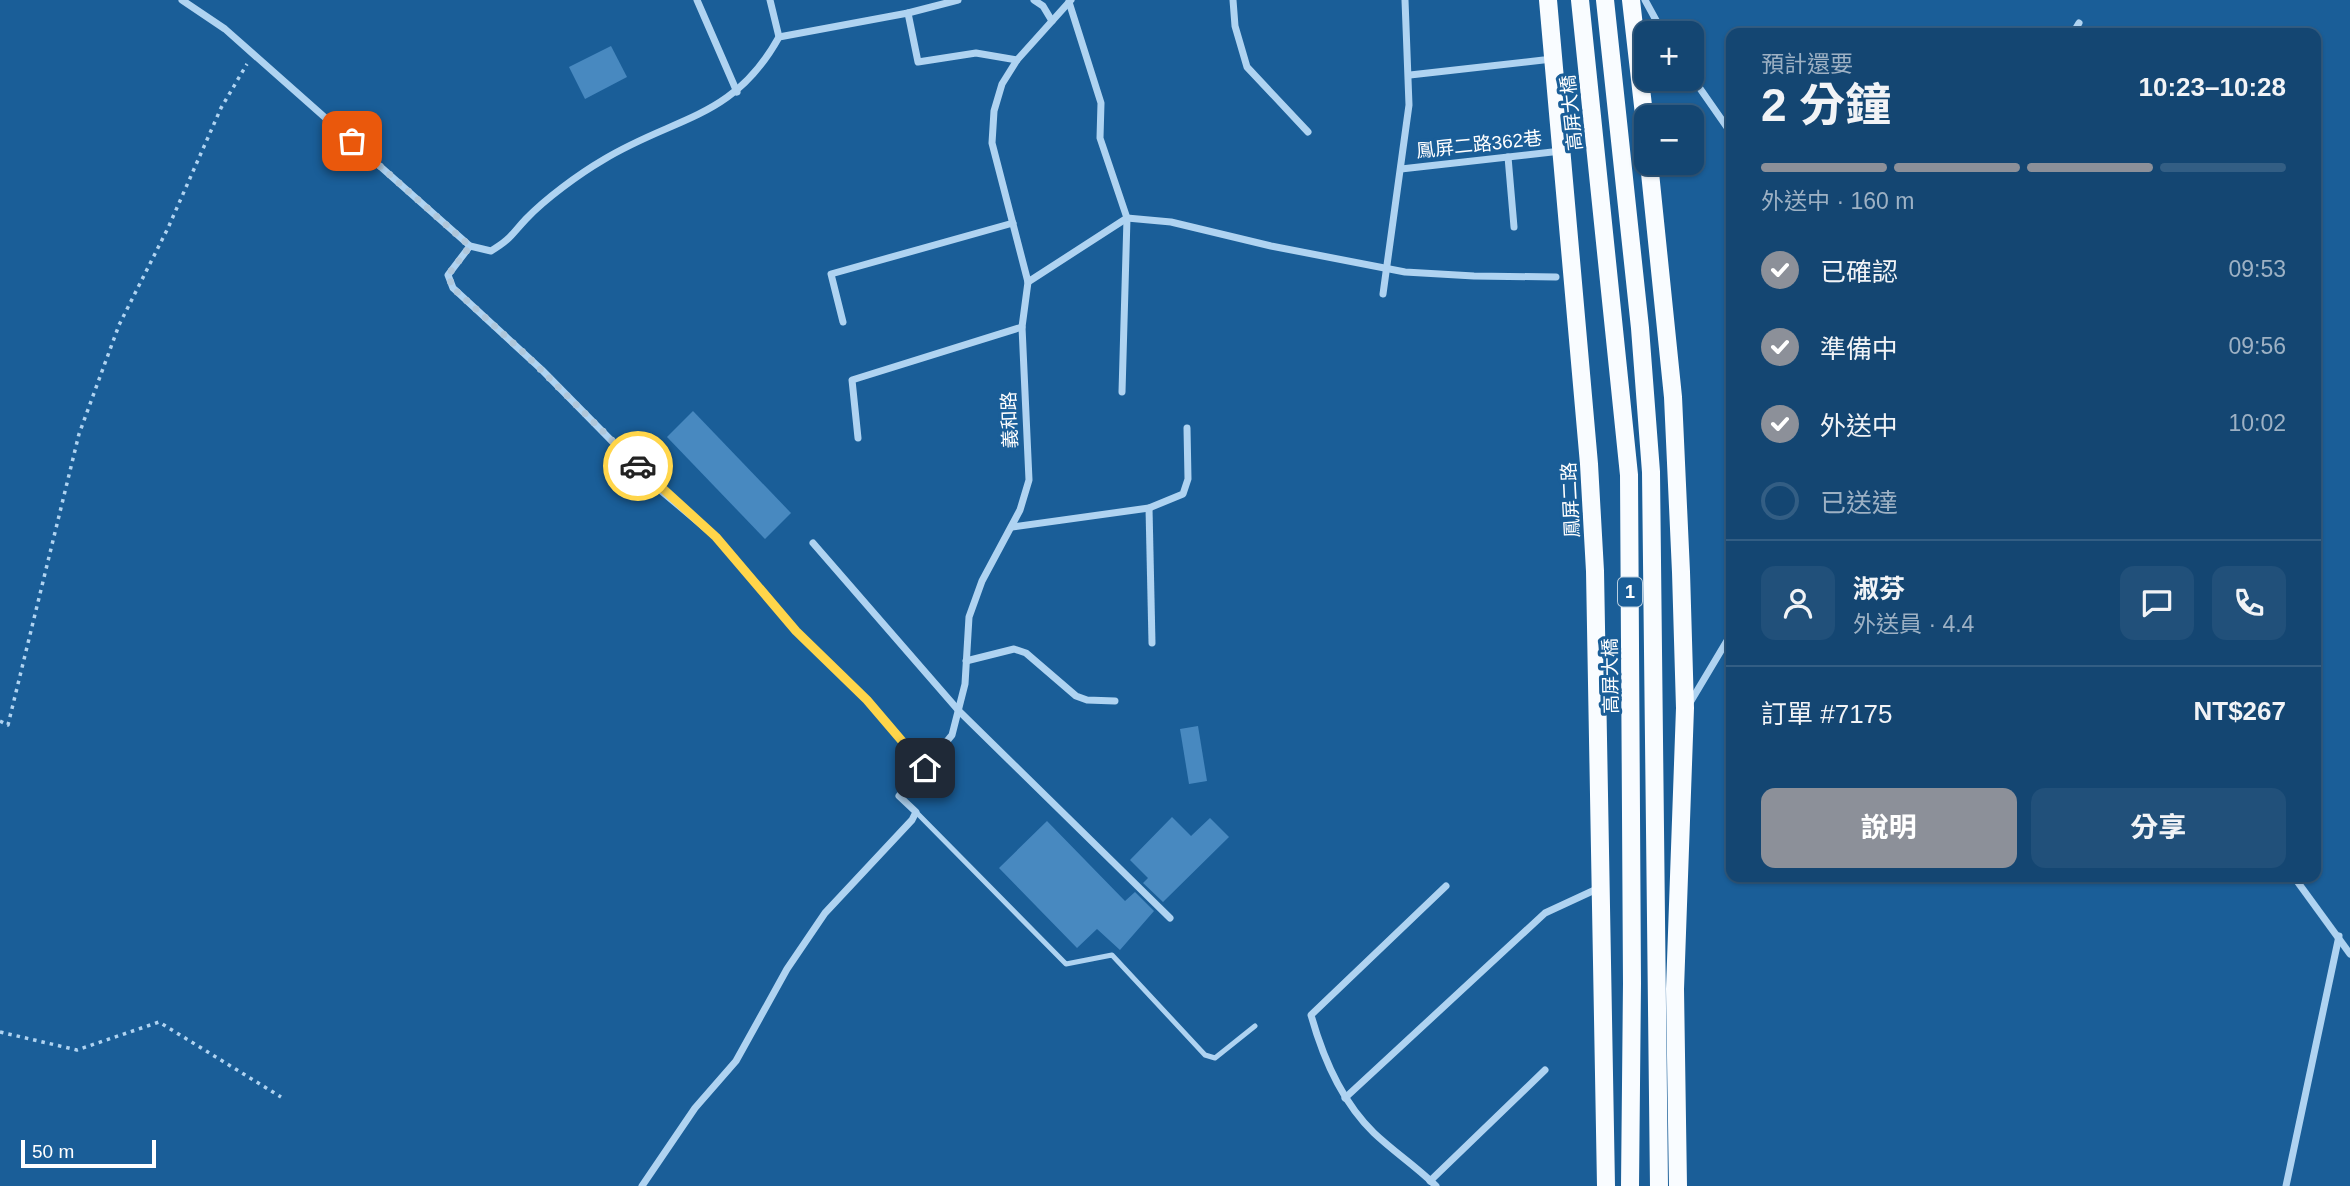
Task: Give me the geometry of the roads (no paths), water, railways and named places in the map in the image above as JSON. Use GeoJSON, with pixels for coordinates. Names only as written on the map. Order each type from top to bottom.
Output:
{"type":"FeatureCollection","features":[{"type":"Feature","properties":{"kind":"main road","name":"鳳屏二路"},"geometry":{"type":"LineString","coordinates":[[1548,0],[1590,464],[1595,571],[1606,1186]]}},
{"type":"Feature","properties":{"kind":"main road","name":"高屏大橋"},"geometry":{"type":"LineString","coordinates":[[1580,0],[1629,475],[1632,955],[1630,1186]]}},
{"type":"Feature","properties":{"kind":"main road","name":"1"},"geometry":{"type":"LineString","coordinates":[[1605,0],[1640,328],[1651,471],[1659,1186]]}},
{"type":"Feature","properties":{"kind":"main road"},"geometry":{"type":"LineString","coordinates":[[1632,0],[1643,105]]}},
{"type":"Feature","properties":{"kind":"main road"},"geometry":{"type":"LineString","coordinates":[[1650,175],[1673,397],[1685,708],[1675,989],[1678,1186]]}},
{"type":"Feature","properties":{"kind":"street"},"geometry":{"type":"LineString","coordinates":[[182,0],[225,29],[470,246],[491,251],[512,238],[526,219],[603,160],[704,114],[737,92],[757,72],[779,37],[771,0]]}},
{"type":"Feature","properties":{"kind":"street"},"geometry":{"type":"LineString","coordinates":[[697,0],[737,92]]}},
{"type":"Feature","properties":{"kind":"street"},"geometry":{"type":"LineString","coordinates":[[779,37],[908,13],[958,0]]}},
{"type":"Feature","properties":{"kind":"street"},"geometry":{"type":"LineString","coordinates":[[1034,0],[1044,6],[1052,21]]}},
{"type":"Feature","properties":{"kind":"street"},"geometry":{"type":"LineString","coordinates":[[1233,0],[1235,26],[1247,67],[1308,132]]}},
{"type":"Feature","properties":{"kind":"street"},"geometry":{"type":"LineString","coordinates":[[1382,294],[1409,105],[1410,75],[1405,0]]}},
{"type":"Feature","properties":{"kind":"street"},"geometry":{"type":"LineString","coordinates":[[1645,0],[1657,21]]}},
{"type":"Feature","properties":{"kind":"street"},"geometry":{"type":"LineString","coordinates":[[1070,1],[1101,103],[1100,138],[1127,218],[1122,392]]}},
{"type":"Feature","properties":{"kind":"street","name":"義和路"},"geometry":{"type":"LineString","coordinates":[[916,812],[899,796],[952,735],[965,684],[969,617],[982,581],[1012,527],[1029,480],[1022,327],[1028,282],[992,143],[994,111],[1002,84],[1017,60],[1070,1]]}},
{"type":"Feature","properties":{"kind":"street"},"geometry":{"type":"LineString","coordinates":[[908,13],[918,62],[976,53],[1017,60]]}},
{"type":"Feature","properties":{"kind":"street"},"geometry":{"type":"LineString","coordinates":[[2076,28],[2079,23]]}},
{"type":"Feature","properties":{"kind":"street"},"geometry":{"type":"LineString","coordinates":[[1410,75],[1553,59]]}},
{"type":"Feature","properties":{"kind":"street"},"geometry":{"type":"LineString","coordinates":[[1702,91],[1726,125]]}},
{"type":"Feature","properties":{"kind":"street","name":"鳳屏二路362巷"},"geometry":{"type":"LineString","coordinates":[[1401,169],[1562,151]]}},
{"type":"Feature","properties":{"kind":"street"},"geometry":{"type":"LineString","coordinates":[[1508,157],[1514,227]]}},
{"type":"Feature","properties":{"kind":"street"},"geometry":{"type":"LineString","coordinates":[[1028,282],[1127,218],[1171,222],[1271,246],[1387,269],[1474,276],[1556,277]]}},
{"type":"Feature","properties":{"kind":"street"},"geometry":{"type":"LineString","coordinates":[[843,323],[831,274],[1013,223]]}},
{"type":"Feature","properties":{"kind":"street"},"geometry":{"type":"LineString","coordinates":[[470,246],[448,275],[453,288],[551,379],[659,489],[716,537],[796,631],[875,709],[925,768]]}},
{"type":"Feature","properties":{"kind":"street"},"geometry":{"type":"LineString","coordinates":[[859,438],[852,380],[1022,327]]}},
{"type":"Feature","properties":{"kind":"street"},"geometry":{"type":"LineString","coordinates":[[1012,527],[1149,508],[1183,494],[1187,487],[1187,428]]}},
{"type":"Feature","properties":{"kind":"street"},"geometry":{"type":"LineString","coordinates":[[1149,508],[1152,643]]}},
{"type":"Feature","properties":{"kind":"street"},"geometry":{"type":"LineString","coordinates":[[813,543],[959,711],[1170,918]]}},
{"type":"Feature","properties":{"kind":"street"},"geometry":{"type":"LineString","coordinates":[[1685,708],[1692,703],[1726,643]]}},
{"type":"Feature","properties":{"kind":"street"},"geometry":{"type":"LineString","coordinates":[[967,661],[1014,649],[1026,653],[1076,696],[1087,700],[1115,701]]}},
{"type":"Feature","properties":{"kind":"street"},"geometry":{"type":"LineString","coordinates":[[642,1186],[695,1108],[736,1061],[787,969],[825,913],[916,812]]}},
{"type":"Feature","properties":{"kind":"street"},"geometry":{"type":"LineString","coordinates":[[2298,882],[2350,954]]}},
{"type":"Feature","properties":{"kind":"street"},"geometry":{"type":"LineString","coordinates":[[1446,886],[1311,1015],[1323,1057],[1345,1098],[1372,1132],[1433,1183],[1545,1070]]}},
{"type":"Feature","properties":{"kind":"street"},"geometry":{"type":"LineString","coordinates":[[1345,1098],[1545,913],[1601,887]]}},
{"type":"Feature","properties":{"kind":"street"},"geometry":{"type":"LineString","coordinates":[[2286,1186],[2339,936]]}},
{"type":"Feature","properties":{"kind":"lane"},"geometry":{"type":"LineString","coordinates":[[916,812],[1066,964],[1112,954],[1205,1055],[1215,1058],[1255,1027]]}}]}
